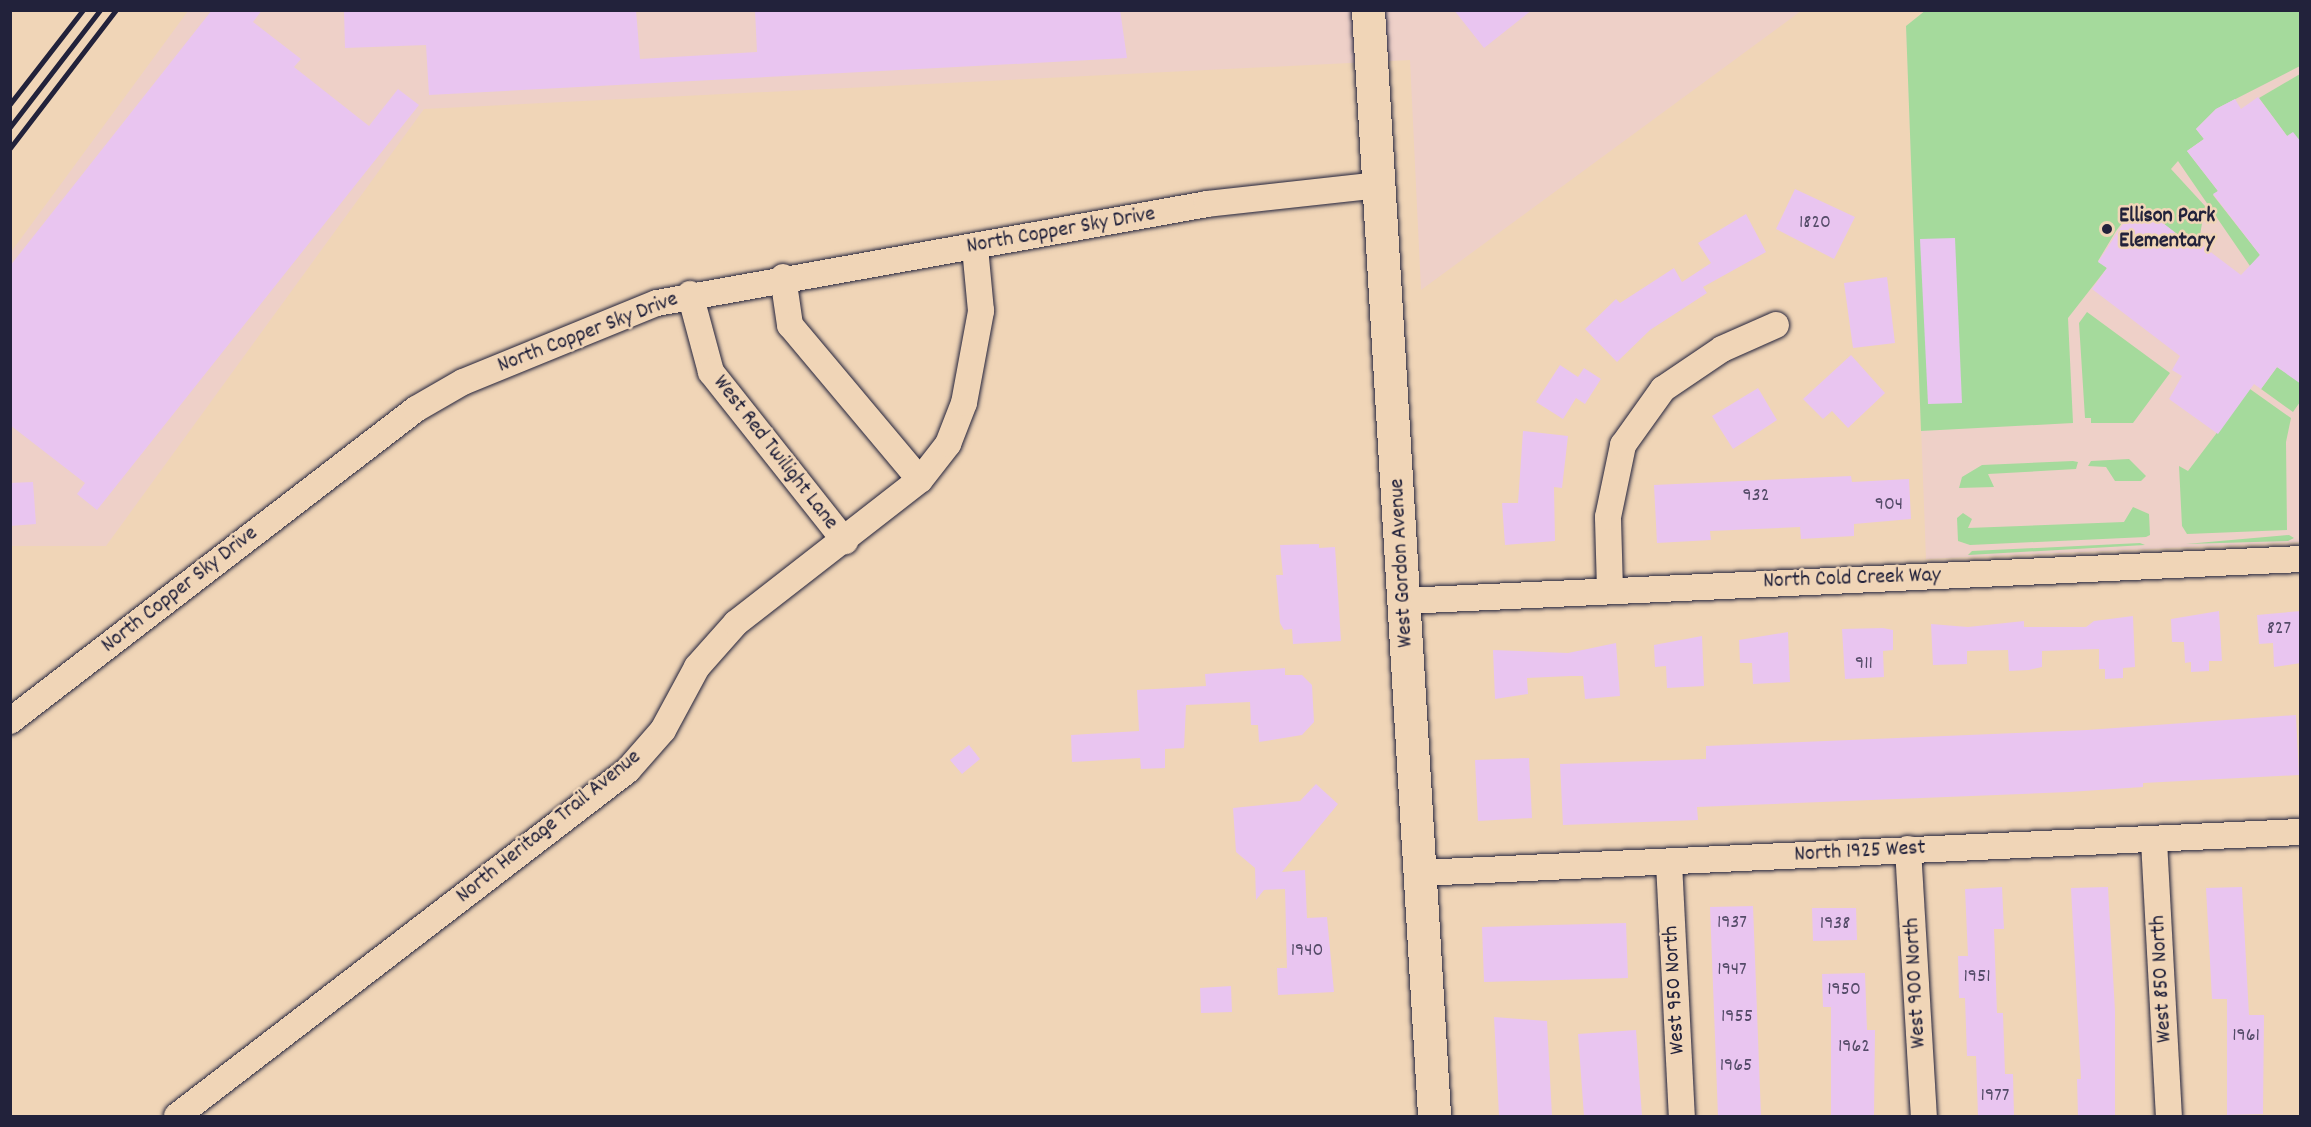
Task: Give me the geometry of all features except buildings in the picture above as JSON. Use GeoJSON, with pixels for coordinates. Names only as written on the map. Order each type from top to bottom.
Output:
{"type":"FeatureCollection","features":[{"type":"Feature","properties":{"kind":"main road","name":"West Gordon Avenue"},"geometry":{"type":"LineString","coordinates":[[1368,10],[1434,1116]]}},
{"type":"Feature","properties":{"kind":"street","name":"North Copper Sky Drive"},"geometry":{"type":"LineString","coordinates":[[10,721],[416,409],[463,382],[690,294],[783,277],[975,248],[1207,204],[1380,185]]}},
{"type":"Feature","properties":{"kind":"street","name":"North Heritage Trail Avenue"},"geometry":{"type":"LineString","coordinates":[[177,1116],[628,770],[663,730],[697,667],[736,623],[845,541],[920,480],[948,444],[964,403],[981,311],[975,248]]}},
{"type":"Feature","properties":{"kind":"street"},"geometry":{"type":"LineString","coordinates":[[783,277],[790,325],[920,480]]}},
{"type":"Feature","properties":{"kind":"street","name":"West Red Twilight Lane"},"geometry":{"type":"LineString","coordinates":[[690,294],[711,372],[845,541]]}},
{"type":"Feature","properties":{"kind":"street"},"geometry":{"type":"LineString","coordinates":[[1610,590],[1608,516],[1623,445],[1663,389],[1722,349],[1776,325]]}},
{"type":"Feature","properties":{"kind":"street","name":"North Cold Creek Way"},"geometry":{"type":"LineString","coordinates":[[1404,601],[2301,558]]}},
{"type":"Feature","properties":{"kind":"street","name":"North 1925 West"},"geometry":{"type":"LineString","coordinates":[[1420,873],[1669,863],[1908,849],[2154,841],[2301,832]]}},
{"type":"Feature","properties":{"kind":"street","name":"West 850 North"},"geometry":{"type":"LineString","coordinates":[[2154,841],[2169,1116]]}},
{"type":"Feature","properties":{"kind":"street","name":"West 900 North"},"geometry":{"type":"LineString","coordinates":[[1908,849],[1924,1116]]}},
{"type":"Feature","properties":{"kind":"street","name":"West 950 North"},"geometry":{"type":"LineString","coordinates":[[1669,863],[1682,1116]]}},
{"type":"Feature","properties":{"kind":"shaded area","name":"Ellison Park Elementary"},"geometry":{"type":"Polygon","coordinates":[[[1926,10],[2300,11],[2300,542],[1926,559],[1906,26],[1926,10]]]}},
{"type":"Feature","properties":{"kind":"shaded area"},"geometry":{"type":"Polygon","coordinates":[[[188,11],[1801,11],[1421,290],[1410,60],[424,109],[106,546],[11,546],[11,252],[188,11]]]}},
{"type":"Feature","properties":{"kind":"green space"},"geometry":{"type":"Polygon","coordinates":[[[1926,10],[2300,11],[2300,66],[2216,109],[2196,129],[2204,139],[2187,151],[2218,191],[2213,195],[2260,255],[2250,266],[2178,161],[2171,169],[2205,206],[2199,241],[2195,248],[2137,203],[2116,231],[2098,261],[2107,268],[2068,318],[2073,423],[1921,431],[1906,26],[1926,10]]]}},
{"type":"Feature","properties":{"kind":"green space"},"geometry":{"type":"Polygon","coordinates":[[[2300,74],[2300,142],[2287,136],[2259,98],[2300,74]]]}},
{"type":"Feature","properties":{"kind":"green space"},"geometry":{"type":"Polygon","coordinates":[[[2087,312],[2170,373],[2133,423],[2091,423],[2091,418],[2085,418],[2079,323],[2087,312]]]}},
{"type":"Feature","properties":{"kind":"green space"},"geometry":{"type":"Polygon","coordinates":[[[2277,367],[2295,379],[2300,372],[2300,402],[2293,412],[2261,389],[2277,367]]]}},
{"type":"Feature","properties":{"kind":"green space"},"geometry":{"type":"Polygon","coordinates":[[[2250,389],[2291,418],[2286,442],[2287,530],[2187,534],[2182,526],[2179,466],[2188,471],[2250,389]]]}},
{"type":"Feature","properties":{"kind":"green space"},"geometry":{"type":"Polygon","coordinates":[[[2129,459],[2146,476],[2141,481],[2115,481],[2106,467],[2088,466],[2091,461],[2129,459]]]}},
{"type":"Feature","properties":{"kind":"green space"},"geometry":{"type":"Polygon","coordinates":[[[2078,462],[2076,469],[1988,474],[1994,487],[1959,488],[1962,477],[1982,465],[2078,462]]]}},
{"type":"Feature","properties":{"kind":"green space"},"geometry":{"type":"Polygon","coordinates":[[[2133,507],[2149,514],[2150,535],[1970,545],[1958,541],[1957,518],[1963,513],[1972,519],[1968,528],[2124,522],[2133,507]]]}},
{"type":"Feature","properties":{"kind":"green space"},"geometry":{"type":"Polygon","coordinates":[[[2289,535],[2294,538],[2288,541],[2186,544],[2289,535]]]}},
{"type":"Feature","properties":{"kind":"green space"},"geometry":{"type":"Polygon","coordinates":[[[2140,543],[2145,545],[1968,555],[1972,551],[2140,543]]]}},
{"type":"Feature","properties":{"kind":"railway"},"geometry":{"type":"LineString","coordinates":[[10,104],[83,10]]}},
{"type":"Feature","properties":{"kind":"railway"},"geometry":{"type":"LineString","coordinates":[[10,127],[100,10]]}},
{"type":"Feature","properties":{"kind":"railway"},"geometry":{"type":"LineString","coordinates":[[10,148],[116,10]]}},
{"type":"Feature","properties":{"kind":"place","name":"Ellison Park Elementary"},"geometry":{"type":"Point","coordinates":[2107,229]}}]}
